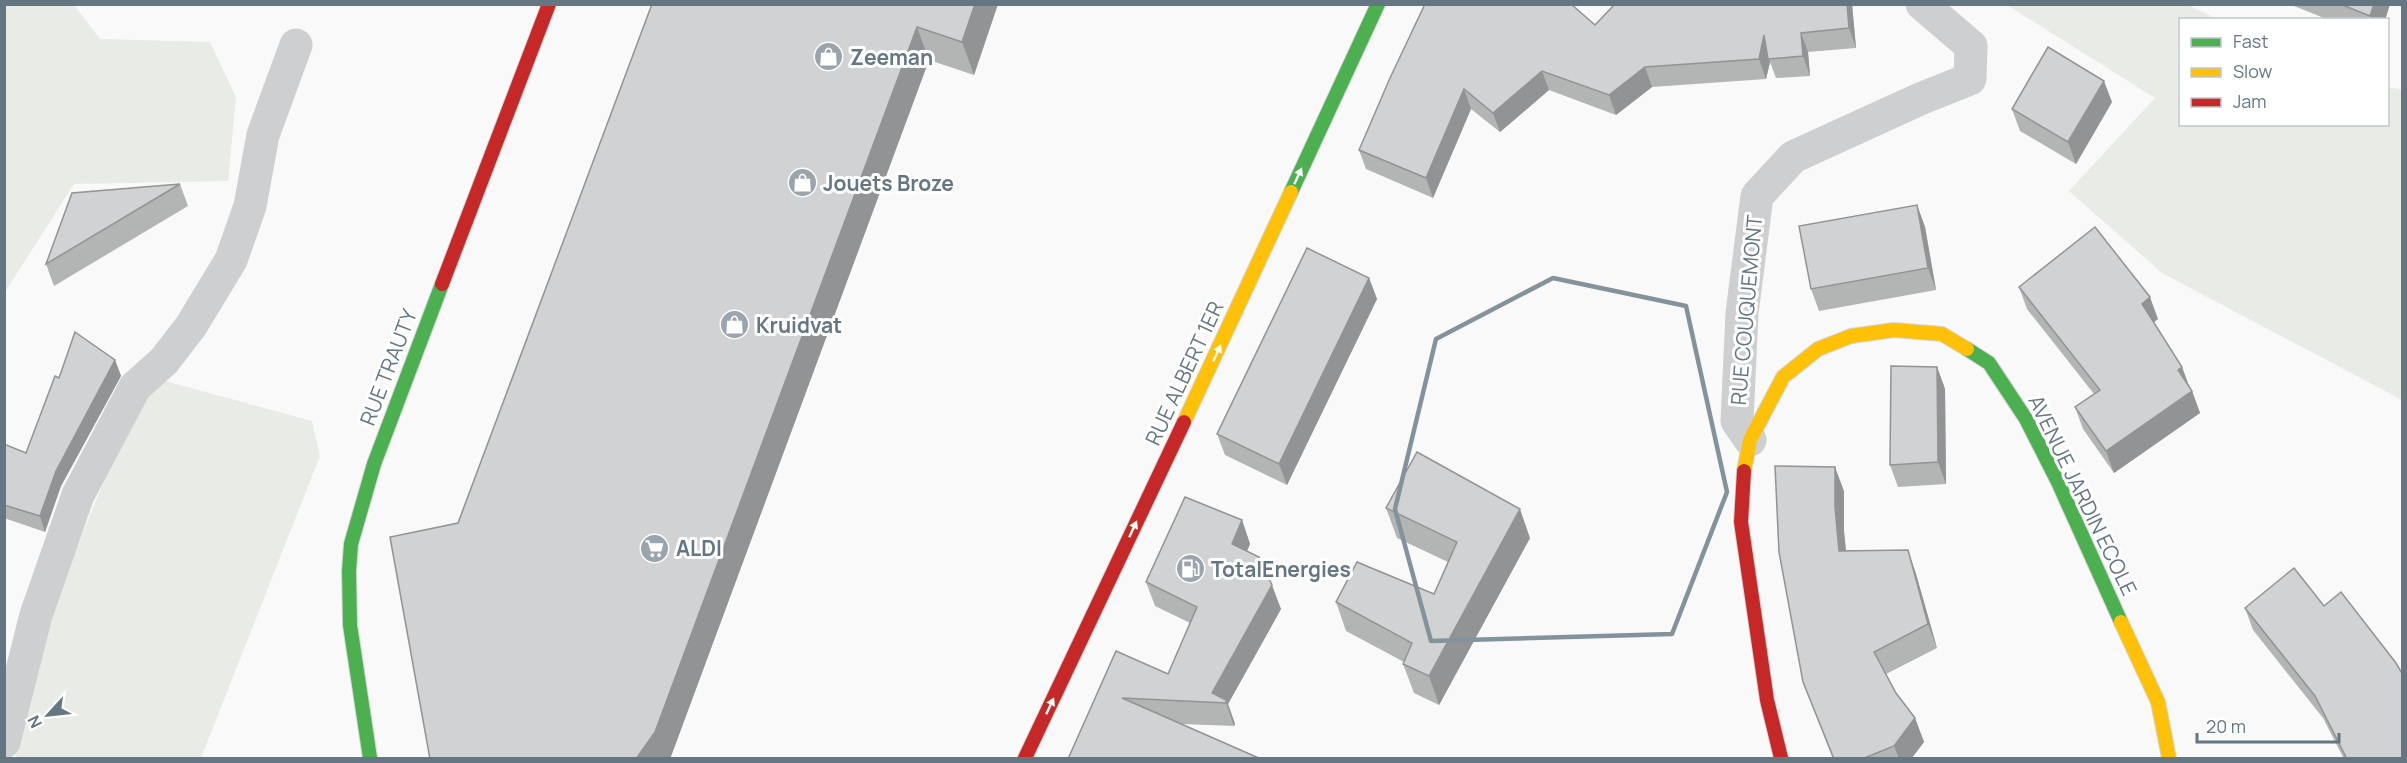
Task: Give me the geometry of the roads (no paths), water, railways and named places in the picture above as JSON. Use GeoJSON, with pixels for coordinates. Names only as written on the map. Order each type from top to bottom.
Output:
{"type":"FeatureCollection","features":[{"type":"Feature","properties":{"kind":"main road","name":"RUE TRAUTY"},"geometry":{"type":"LineString","coordinates":[[370,759],[360,698],[348,590],[352,542],[374,464],[549,4]]}},
{"type":"Feature","properties":{"kind":"main road","name":"RUE ALBERT 1ER"},"geometry":{"type":"LineString","coordinates":[[1025,759],[1378,4]]}},
{"type":"Feature","properties":{"kind":"main road","name":"AVENUE JARDIN ECOLE"},"geometry":{"type":"LineString","coordinates":[[1780,759],[1767,700],[1741,522],[1744,469],[1750,440],[1783,378],[1818,349],[1851,336],[1894,330],[1942,334],[1989,363],[2026,419],[2058,482],[2158,702],[2169,759]]}},
{"type":"Feature","properties":{"kind":"street","name":"RUE COUQUEMONT"},"geometry":{"type":"LineString","coordinates":[[1750,440],[1737,421],[1742,313],[1757,196],[1793,158],[1920,99],[1970,80],[1971,46],[1922,4]]}},
{"type":"Feature","properties":{"kind":"street"},"geometry":{"type":"LineString","coordinates":[[4,742],[36,615],[78,495],[135,387],[164,361],[191,326],[231,260],[250,206],[263,135],[296,45]]}},
{"type":"Feature","properties":{"kind":"place","name":"Zeeman"},"geometry":{"type":"Point","coordinates":[829,57]}},
{"type":"Feature","properties":{"kind":"place","name":"Jouets Broze"},"geometry":{"type":"Point","coordinates":[802,183]}},
{"type":"Feature","properties":{"kind":"place","name":"Kruidvat"},"geometry":{"type":"Point","coordinates":[735,325]}},
{"type":"Feature","properties":{"kind":"place","name":"ALDI"},"geometry":{"type":"Point","coordinates":[655,548]}},
{"type":"Feature","properties":{"kind":"place","name":"TotalEnergies"},"geometry":{"type":"Point","coordinates":[1190,569]}}]}
